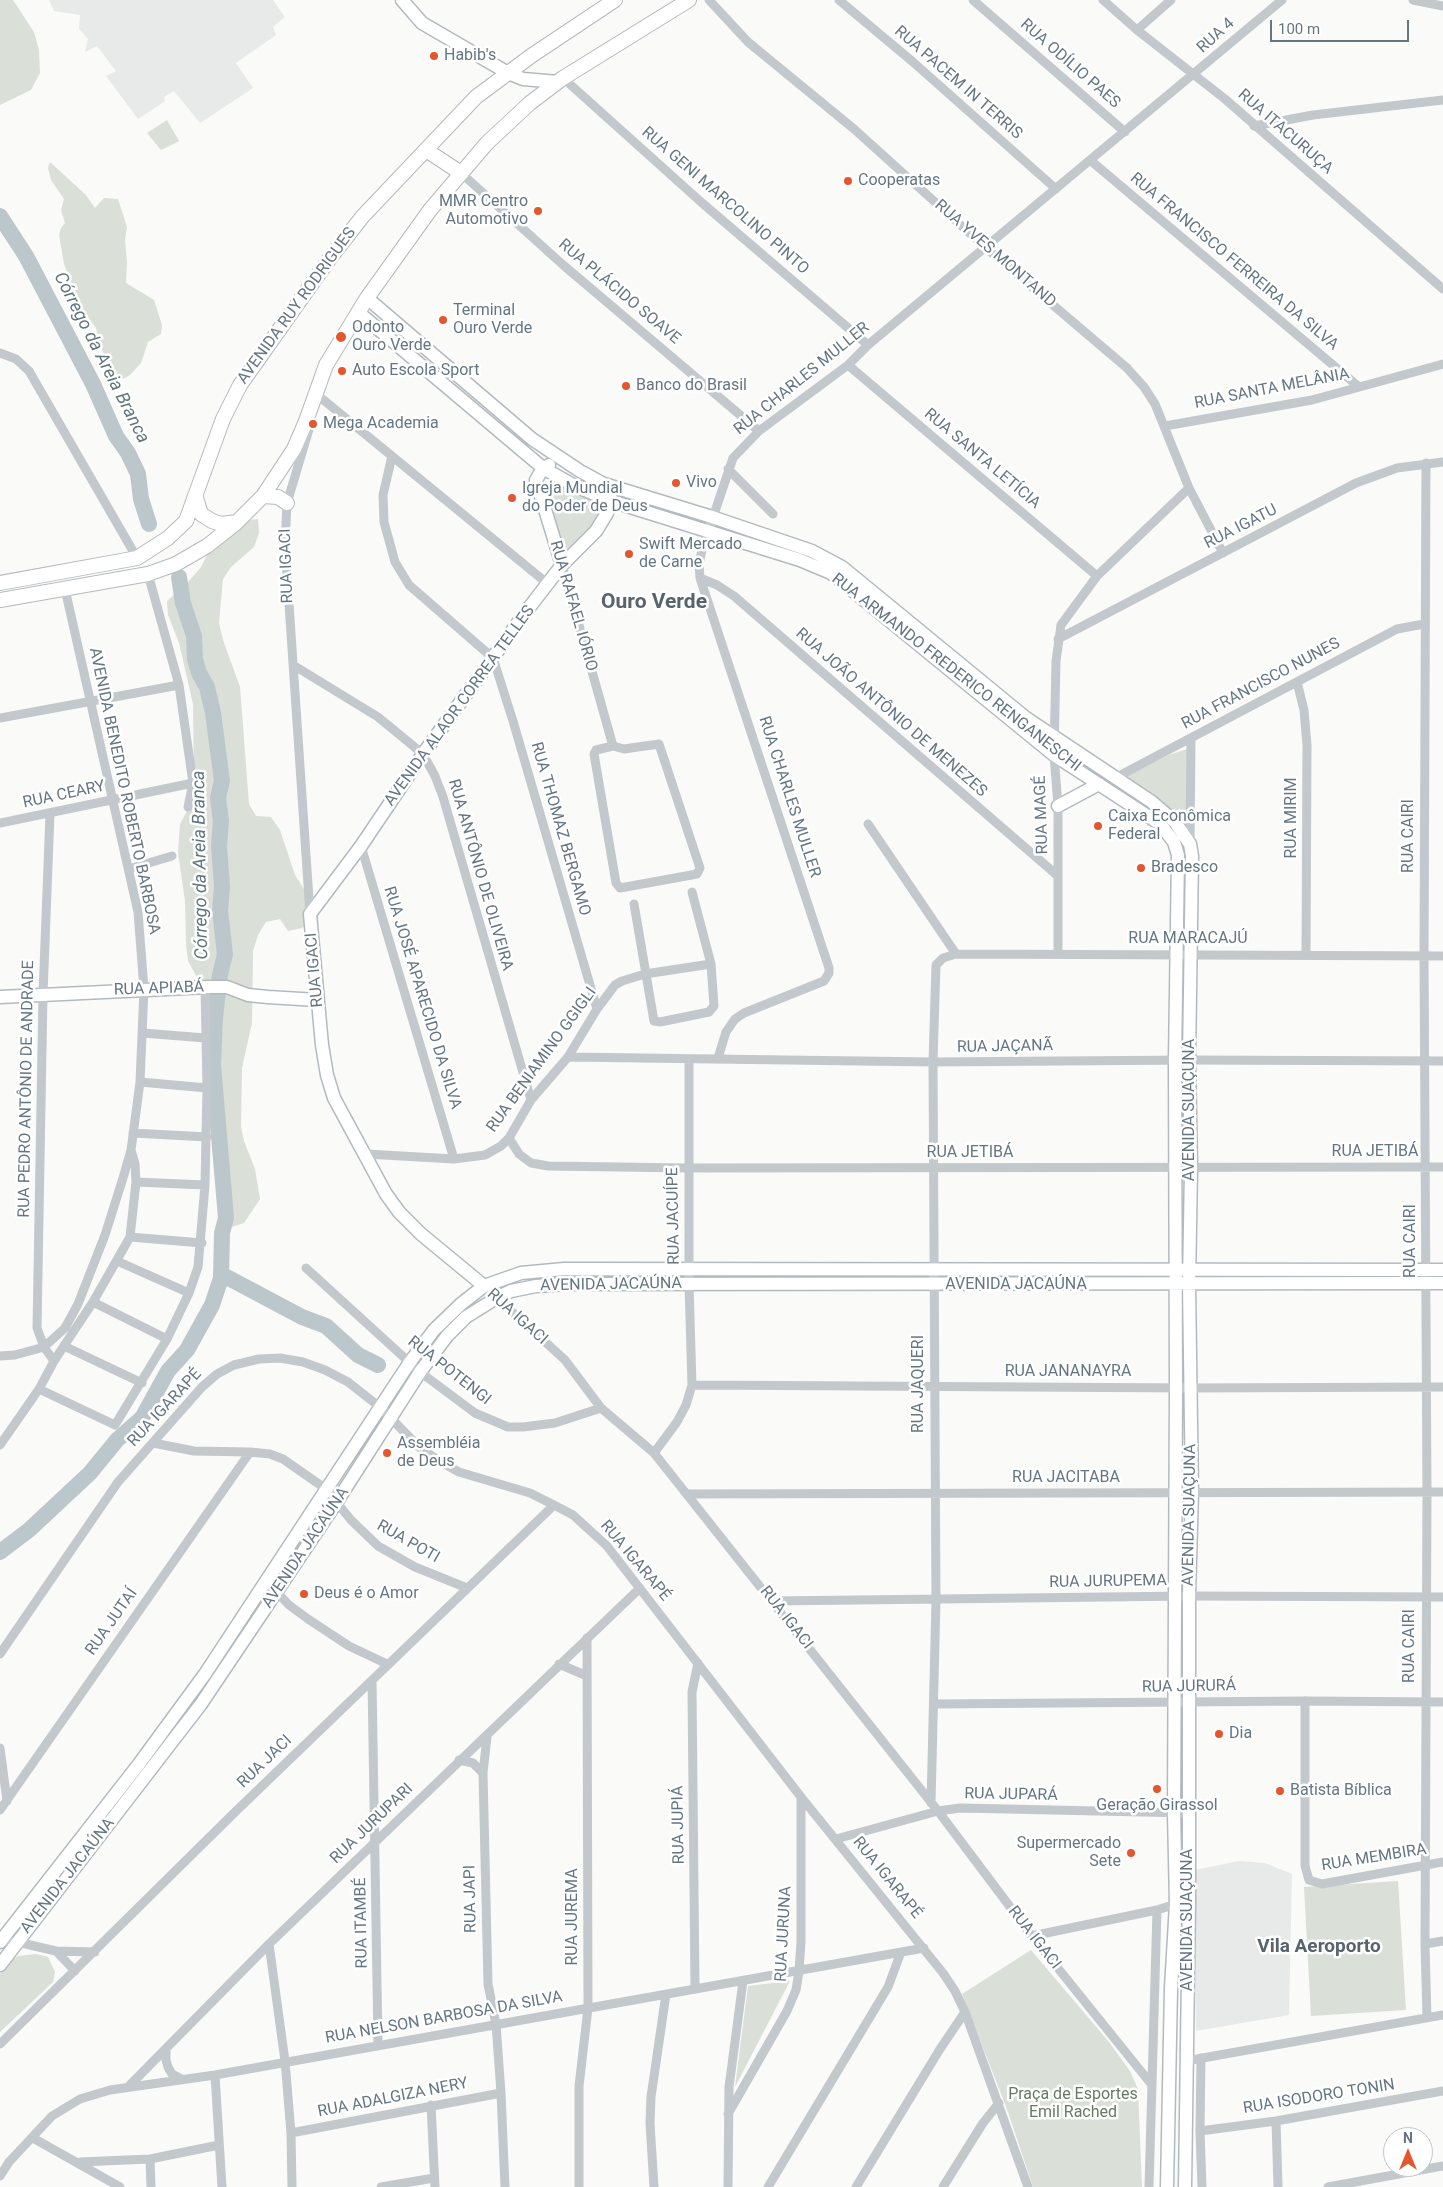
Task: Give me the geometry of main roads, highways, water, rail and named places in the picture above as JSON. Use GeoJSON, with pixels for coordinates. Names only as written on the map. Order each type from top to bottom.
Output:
{"type":"FeatureCollection","features":[{"type":"Feature","properties":{"kind":"main road"},"geometry":{"type":"LineString","coordinates":[[402,0],[422,23],[508,73],[523,79],[560,80]]}},
{"type":"Feature","properties":{"kind":"main road","name":"AVENIDA RUY RODRIGUES"},"geometry":{"type":"LineString","coordinates":[[0,583],[137,558],[168,538],[186,521],[196,498],[223,419],[240,385],[330,258],[363,216],[476,97],[614,0]]}},
{"type":"Feature","properties":{"kind":"main road"},"geometry":{"type":"LineString","coordinates":[[658,19],[679,0]]}},
{"type":"Feature","properties":{"kind":"main road"},"geometry":{"type":"LineString","coordinates":[[0,600],[148,574],[176,564],[207,546],[237,522],[263,496],[294,449],[317,395],[326,365],[367,298],[430,210],[487,143],[530,103],[560,80],[689,0]]}},
{"type":"Feature","properties":{"kind":"main road"},"geometry":{"type":"LineString","coordinates":[[426,150],[462,173]]}},
{"type":"Feature","properties":{"kind":"main road","name":"RUA ARMANDO FREDERICO RENGANESCHI"},"geometry":{"type":"LineString","coordinates":[[367,298],[483,399],[559,459],[604,484],[712,516],[812,551],[842,568],[1026,718],[1056,740],[1152,802],[1175,822],[1190,844]]}},
{"type":"Feature","properties":{"kind":"main road","name":"RUA ARMANDO FREDERICO RENGANESCHI"},"geometry":{"type":"LineString","coordinates":[[358,312],[542,468],[611,501],[800,560],[831,573],[1054,755],[1160,824],[1174,842],[1178,855]]}},
{"type":"Feature","properties":{"kind":"main road"},"geometry":{"type":"LineString","coordinates":[[488,422],[500,413]]}},
{"type":"Feature","properties":{"kind":"main road"},"geometry":{"type":"LineString","coordinates":[[542,468],[559,459]]}},
{"type":"Feature","properties":{"kind":"main road","name":"RUA RAFAEL IÓRIO"},"geometry":{"type":"LineString","coordinates":[[542,468],[536,478],[537,487],[562,565]]}},
{"type":"Feature","properties":{"kind":"main road"},"geometry":{"type":"LineString","coordinates":[[604,484],[611,501]]}},
{"type":"Feature","properties":{"kind":"main road"},"geometry":{"type":"LineString","coordinates":[[263,496],[278,498],[287,503]]}},
{"type":"Feature","properties":{"kind":"main road"},"geometry":{"type":"LineString","coordinates":[[196,498],[201,514],[212,521],[221,524],[237,522]]}},
{"type":"Feature","properties":{"kind":"main road","name":"AVENIDA ALAOR CORREA TELLES"},"geometry":{"type":"LineString","coordinates":[[310,914],[361,846],[423,754],[562,565],[596,531],[607,513],[611,501]]}},
{"type":"Feature","properties":{"kind":"main road"},"geometry":{"type":"LineString","coordinates":[[137,558],[141,569],[148,574]]}},
{"type":"Feature","properties":{"kind":"main road"},"geometry":{"type":"LineString","coordinates":[[1058,806],[1099,784]]}},
{"type":"Feature","properties":{"kind":"main road","name":"AVENIDA SUAÇUNA"},"geometry":{"type":"LineString","coordinates":[[1185,2187],[1190,1702],[1189,1596],[1192,1492],[1189,1285],[1191,1168],[1189,1060],[1192,856],[1190,844]]}},
{"type":"Feature","properties":{"kind":"main road","name":"AVENIDA SUAÇUNA"},"geometry":{"type":"LineString","coordinates":[[1167,2187],[1171,1988],[1176,1904],[1174,1813],[1175,1060],[1178,855]]}},
{"type":"Feature","properties":{"kind":"main road","name":"RUA IGACI"},"geometry":{"type":"LineString","coordinates":[[310,914],[317,1000],[327,1075],[334,1098],[386,1194],[399,1212],[421,1234],[484,1286]]}},
{"type":"Feature","properties":{"kind":"main road","name":"RUA APIABÁ"},"geometry":{"type":"LineString","coordinates":[[0,997],[144,989],[227,987],[248,995],[317,1000]]}},
{"type":"Feature","properties":{"kind":"main road","name":"AVENIDA JACAÚNA"},"geometry":{"type":"LineString","coordinates":[[0,1942],[139,1764],[204,1674],[410,1362],[434,1330],[484,1286],[521,1273],[564,1269],[1443,1270]]}},
{"type":"Feature","properties":{"kind":"main road","name":"AVENIDA JACAÚNA"},"geometry":{"type":"LineString","coordinates":[[0,1965],[201,1704],[336,1503],[420,1372],[446,1336],[466,1318],[498,1297],[511,1291],[536,1286],[1443,1283]]}},
{"type":"Feature","properties":{"kind":"waterway","name":"Córrego da Areia Branca"},"geometry":{"type":"LineString","coordinates":[[0,216],[26,256],[93,384],[116,436],[128,453],[138,474],[141,499],[149,524]]}},
{"type":"Feature","properties":{"kind":"waterway","name":"Córrego da Areia Branca"},"geometry":{"type":"LineString","coordinates":[[0,1552],[29,1530],[90,1473],[117,1440],[142,1418],[168,1371],[187,1350],[212,1305],[221,1278],[222,1233],[226,1218],[213,1065],[215,1017],[220,975],[225,954],[220,911],[222,886],[219,846],[221,821],[218,798],[222,781],[213,713],[207,687],[199,673],[195,659],[194,636],[183,603],[179,577]]}},
{"type":"Feature","properties":{"kind":"waterway"},"geometry":{"type":"LineString","coordinates":[[221,1274],[302,1317],[326,1326],[358,1355],[378,1365]]}},
{"type":"Feature","properties":{"kind":"place","name":"Habib's"},"geometry":{"type":"Point","coordinates":[434,56]}},
{"type":"Feature","properties":{"kind":"place","name":"Cooperatas"},"geometry":{"type":"Point","coordinates":[848,181]}},
{"type":"Feature","properties":{"kind":"place","name":"MMR Centro Automotivo"},"geometry":{"type":"Point","coordinates":[538,211]}},
{"type":"Feature","properties":{"kind":"place","name":"Terminal Ouro Verde"},"geometry":{"type":"Point","coordinates":[443,320]}},
{"type":"Feature","properties":{"kind":"place","name":"Odonto Ouro Verde"},"geometry":{"type":"Point","coordinates":[341,337]}},
{"type":"Feature","properties":{"kind":"place","name":"Auto Escola Sport"},"geometry":{"type":"Point","coordinates":[342,371]}},
{"type":"Feature","properties":{"kind":"place","name":"Banco do Brasil"},"geometry":{"type":"Point","coordinates":[626,386]}},
{"type":"Feature","properties":{"kind":"place","name":"Mega Academia"},"geometry":{"type":"Point","coordinates":[313,424]}},
{"type":"Feature","properties":{"kind":"place","name":"Vivo"},"geometry":{"type":"Point","coordinates":[676,483]}},
{"type":"Feature","properties":{"kind":"place","name":"Igreja Mundial do Poder de Deus"},"geometry":{"type":"Point","coordinates":[512,498]}},
{"type":"Feature","properties":{"kind":"place","name":"Swift Mercado de Carne"},"geometry":{"type":"Point","coordinates":[629,554]}},
{"type":"Feature","properties":{"kind":"place","name":"Caixa Econômica Federal"},"geometry":{"type":"Point","coordinates":[1098,826]}},
{"type":"Feature","properties":{"kind":"place","name":"Bradesco"},"geometry":{"type":"Point","coordinates":[1141,868]}},
{"type":"Feature","properties":{"kind":"place","name":"Assembléia de Deus"},"geometry":{"type":"Point","coordinates":[387,1453]}},
{"type":"Feature","properties":{"kind":"place","name":"Deus é o Amor"},"geometry":{"type":"Point","coordinates":[304,1594]}},
{"type":"Feature","properties":{"kind":"place","name":"Dia"},"geometry":{"type":"Point","coordinates":[1219,1734]}},
{"type":"Feature","properties":{"kind":"place","name":"Geração Girassol"},"geometry":{"type":"Point","coordinates":[1157,1789]}},
{"type":"Feature","properties":{"kind":"place","name":"Batista Bíblica"},"geometry":{"type":"Point","coordinates":[1280,1791]}},
{"type":"Feature","properties":{"kind":"place","name":"Supermercado Sete"},"geometry":{"type":"Point","coordinates":[1131,1853]}},
{"type":"Feature","properties":{"kind":"district","name":"Ouro Verde"},"geometry":{"type":"Point","coordinates":[654,603]}},
{"type":"Feature","properties":{"kind":"district","name":"Vila Aeroporto"},"geometry":{"type":"Point","coordinates":[1319,1947]}},
{"type":"Feature","properties":{"kind":"park label","name":"Praça de Esportes Emil Rached"},"geometry":{"type":"Point","coordinates":[1073,2104]}}]}
